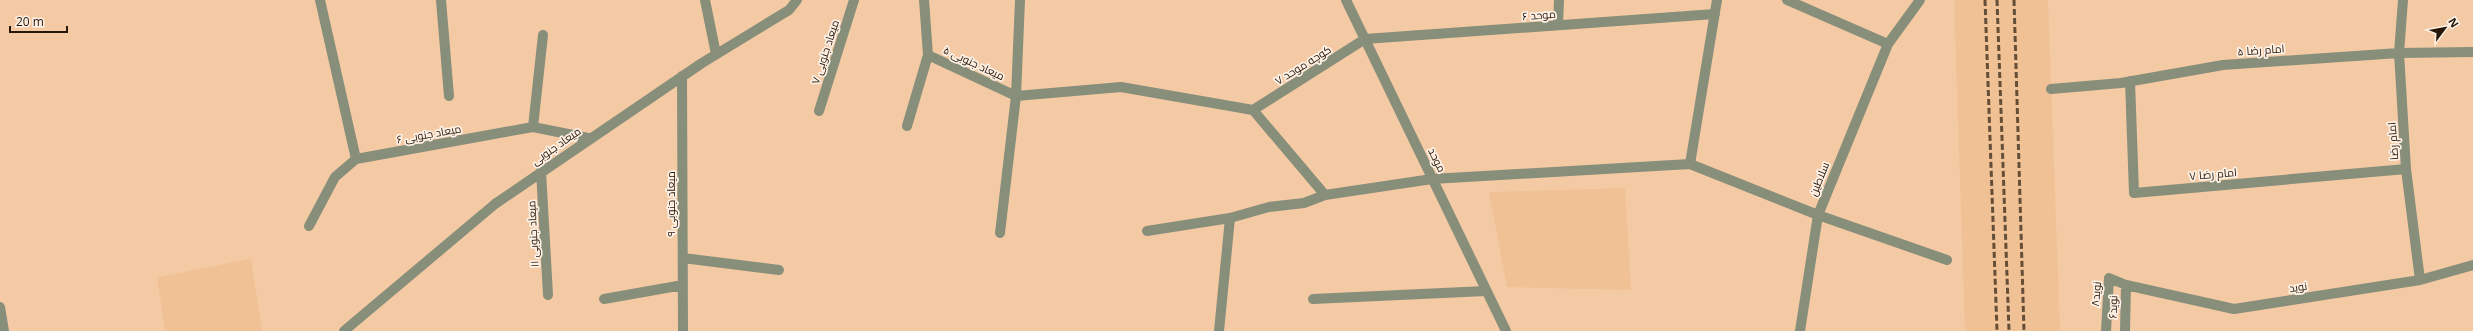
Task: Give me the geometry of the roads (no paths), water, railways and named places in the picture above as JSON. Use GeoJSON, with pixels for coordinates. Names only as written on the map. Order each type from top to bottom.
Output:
{"type":"FeatureCollection","features":[{"type":"Feature","properties":{"kind":"street"},"geometry":{"type":"LineString","coordinates":[[320,0],[356,160]]}},
{"type":"Feature","properties":{"kind":"street"},"geometry":{"type":"LineString","coordinates":[[441,0],[450,96]]}},
{"type":"Feature","properties":{"kind":"street"},"geometry":{"type":"LineString","coordinates":[[706,0],[716,54]]}},
{"type":"Feature","properties":{"kind":"street","name":"میعاد جنوبی"},"geometry":{"type":"LineString","coordinates":[[344,331],[495,204],[588,138],[716,54],[789,10],[797,0]]}},
{"type":"Feature","properties":{"kind":"street","name":"میعاد جنوبی ۷"},"geometry":{"type":"LineString","coordinates":[[819,110],[854,0]]}},
{"type":"Feature","properties":{"kind":"street","name":"میعاد جنوبی ۵"},"geometry":{"type":"LineString","coordinates":[[924,0],[928,55],[1016,96]]}},
{"type":"Feature","properties":{"kind":"street"},"geometry":{"type":"LineString","coordinates":[[1000,233],[1016,96],[1020,0]]}},
{"type":"Feature","properties":{"kind":"street","name":"موحد"},"geometry":{"type":"LineString","coordinates":[[1346,0],[1506,331]]}},
{"type":"Feature","properties":{"kind":"street"},"geometry":{"type":"LineString","coordinates":[[1558,25],[1559,0]]}},
{"type":"Feature","properties":{"kind":"street"},"geometry":{"type":"LineString","coordinates":[[1690,164],[1717,0]]}},
{"type":"Feature","properties":{"kind":"street"},"geometry":{"type":"LineString","coordinates":[[1787,0],[1888,44]]}},
{"type":"Feature","properties":{"kind":"street","name":"سلاطین"},"geometry":{"type":"LineString","coordinates":[[1800,331],[1818,215],[1888,44],[1920,0]]}},
{"type":"Feature","properties":{"kind":"street","name":"امام رضا"},"geometry":{"type":"LineString","coordinates":[[2403,0],[2399,53],[2406,169],[2420,280]]}},
{"type":"Feature","properties":{"kind":"street","name":"موحد ۶"},"geometry":{"type":"LineString","coordinates":[[1365,39],[1715,14]]}},
{"type":"Feature","properties":{"kind":"street"},"geometry":{"type":"LineString","coordinates":[[533,127],[543,35]]}},
{"type":"Feature","properties":{"kind":"street","name":"کوچه موحد ۷"},"geometry":{"type":"LineString","coordinates":[[1253,110],[1365,39]]}},
{"type":"Feature","properties":{"kind":"street","name":"امام رضا ۵"},"geometry":{"type":"LineString","coordinates":[[2051,89],[2130,81],[2223,65],[2399,53],[2473,52]]}},
{"type":"Feature","properties":{"kind":"street"},"geometry":{"type":"LineString","coordinates":[[907,126],[928,55]]}},
{"type":"Feature","properties":{"kind":"street","name":"میعاد جنوبی ۹"},"geometry":{"type":"LineString","coordinates":[[682,76],[683,331]]}},
{"type":"Feature","properties":{"kind":"street","name":"امام رضا ۷"},"geometry":{"type":"LineString","coordinates":[[2130,81],[2134,193],[2406,169]]}},
{"type":"Feature","properties":{"kind":"street"},"geometry":{"type":"LineString","coordinates":[[1016,96],[1121,87],[1253,110],[1325,195]]}},
{"type":"Feature","properties":{"kind":"street","name":"میعاد جنوبی ۶"},"geometry":{"type":"LineString","coordinates":[[309,226],[335,177],[356,160],[533,127],[588,138]]}},
{"type":"Feature","properties":{"kind":"street"},"geometry":{"type":"LineString","coordinates":[[1147,231],[1230,218],[1269,207],[1304,203],[1325,195],[1432,179],[1690,164],[1818,215],[1947,260]]}},
{"type":"Feature","properties":{"kind":"street","name":"میعاد جنوبی ۱۱"},"geometry":{"type":"LineString","coordinates":[[541,171],[548,295]]}},
{"type":"Feature","properties":{"kind":"street"},"geometry":{"type":"LineString","coordinates":[[1219,331],[1230,218]]}},
{"type":"Feature","properties":{"kind":"street"},"geometry":{"type":"LineString","coordinates":[[683,258],[779,270]]}},
{"type":"Feature","properties":{"kind":"street","name":"نوید"},"geometry":{"type":"LineString","coordinates":[[2126,285],[2234,309],[2420,280],[2473,265]]}},
{"type":"Feature","properties":{"kind":"street","name":"نوید۸"},"geometry":{"type":"LineString","coordinates":[[2106,331],[2108,278],[2126,285]]}},
{"type":"Feature","properties":{"kind":"street"},"geometry":{"type":"LineString","coordinates":[[604,299],[683,285]]}},
{"type":"Feature","properties":{"kind":"street","name":"نوید۶"},"geometry":{"type":"LineString","coordinates":[[2125,331],[2126,285]]}},
{"type":"Feature","properties":{"kind":"street"},"geometry":{"type":"LineString","coordinates":[[1313,299],[1486,291]]}},
{"type":"Feature","properties":{"kind":"street"},"geometry":{"type":"LineString","coordinates":[[0,307],[4,331]]}},
{"type":"Feature","properties":{"kind":"railway"},"geometry":{"type":"LineString","coordinates":[[1985,0],[1997,331]]}},
{"type":"Feature","properties":{"kind":"railway"},"geometry":{"type":"LineString","coordinates":[[1997,0],[2009,331]]}},
{"type":"Feature","properties":{"kind":"railway"},"geometry":{"type":"LineString","coordinates":[[2014,0],[2024,331]]}}]}
